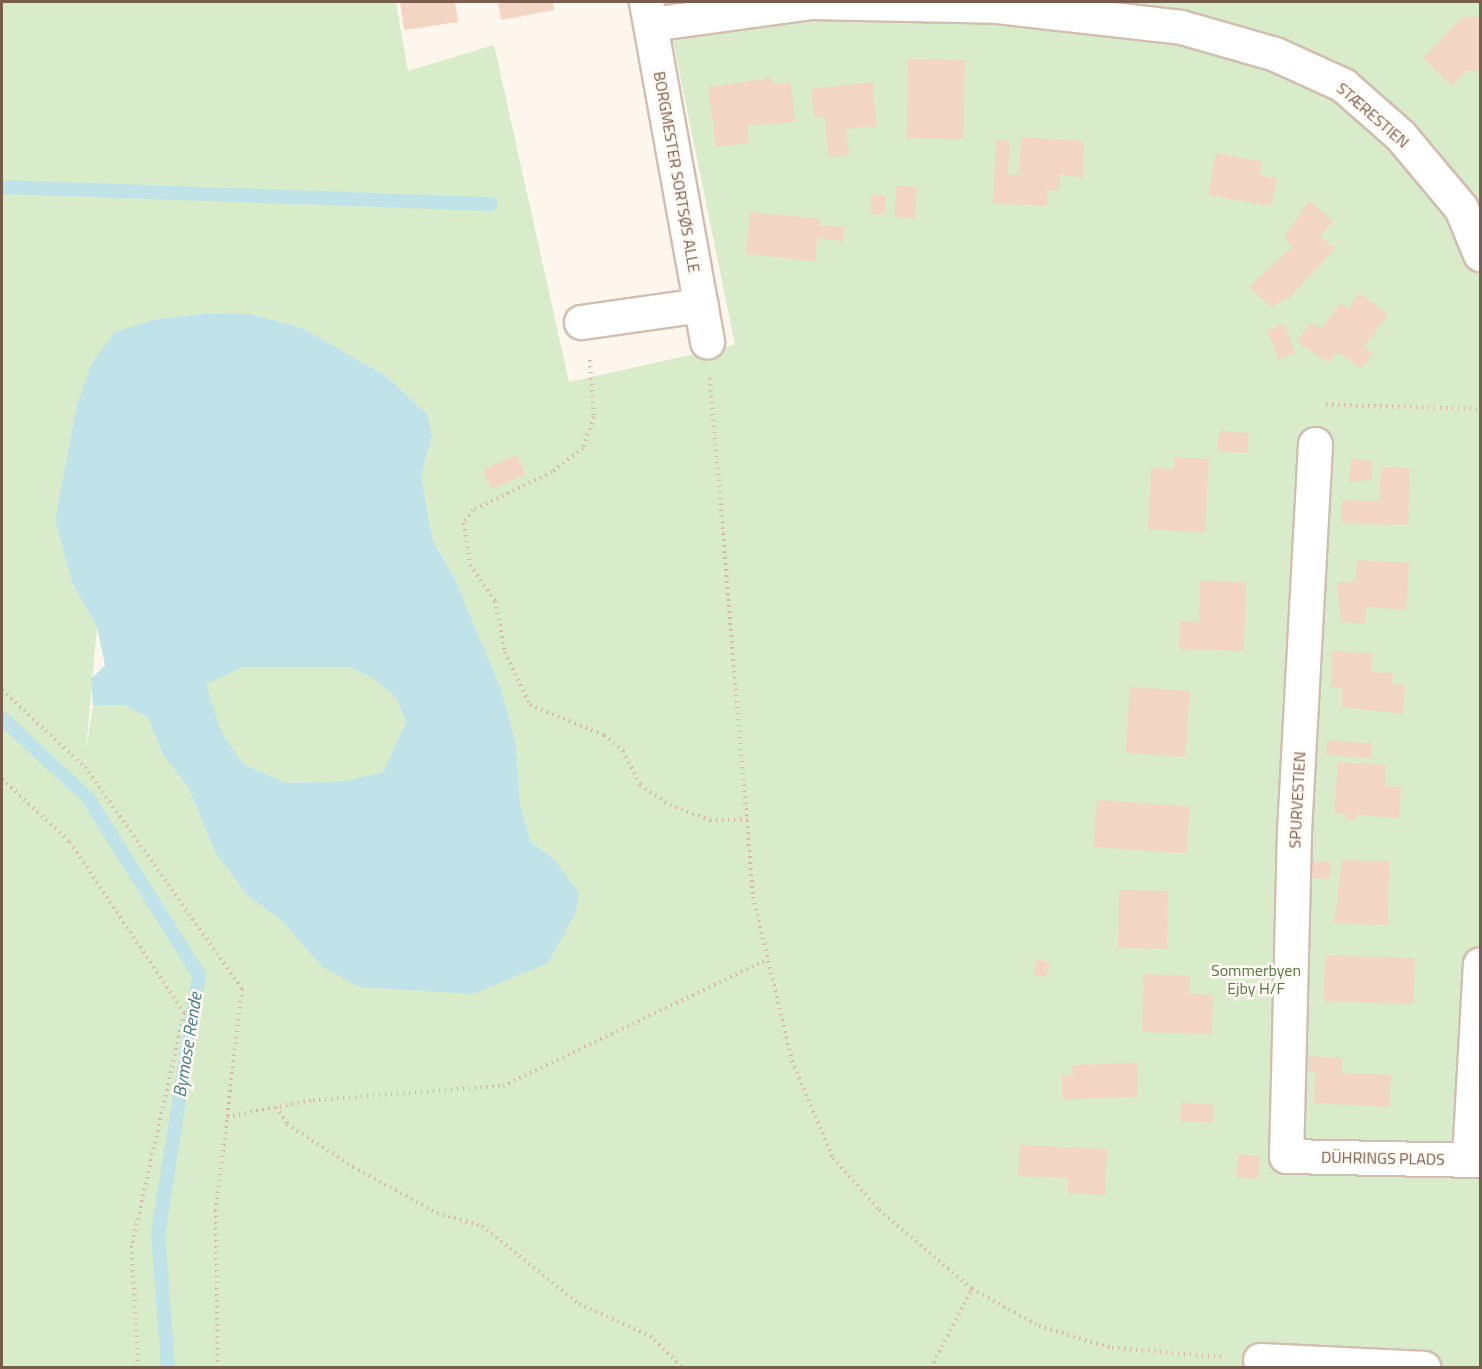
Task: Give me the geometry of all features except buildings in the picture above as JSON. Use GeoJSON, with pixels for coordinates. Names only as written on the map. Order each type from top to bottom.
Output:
{"type":"FeatureCollection","features":[{"type":"Feature","properties":{"kind":"lane","name":"STÆRESTIEN"},"geometry":{"type":"LineString","coordinates":[[649,13],[812,2],[997,6],[1181,27],[1275,54],[1342,85],[1400,135],[1461,208],[1480,254]]}},
{"type":"Feature","properties":{"kind":"lane","name":"BORGMESTER SORTSØS ALLE"},"geometry":{"type":"LineString","coordinates":[[649,13],[707,342]]}},
{"type":"Feature","properties":{"kind":"lane"},"geometry":{"type":"LineString","coordinates":[[581,322],[701,305]]}},
{"type":"Feature","properties":{"kind":"lane","name":"SPURVESTIEN"},"geometry":{"type":"LineString","coordinates":[[1286,1156],[1294,832],[1315,444]]}},
{"type":"Feature","properties":{"kind":"lane"},"geometry":{"type":"LineString","coordinates":[[1475,1159],[1480,964]]}},
{"type":"Feature","properties":{"kind":"lane","name":"DÜHRINGS PLADS"},"geometry":{"type":"LineString","coordinates":[[1286,1156],[1475,1159]]}},
{"type":"Feature","properties":{"kind":"lane"},"geometry":{"type":"LineString","coordinates":[[1260,1360],[1424,1368]]}},
{"type":"Feature","properties":{"kind":"path"},"geometry":{"type":"LineString","coordinates":[[581,322],[595,394],[594,417],[583,448],[552,472],[473,510],[464,523],[470,565],[495,601],[506,652],[530,705],[604,735],[623,751],[640,785],[670,805],[710,820],[747,819]]}},
{"type":"Feature","properties":{"kind":"path"},"geometry":{"type":"LineString","coordinates":[[707,342],[753,897],[792,1061],[833,1158],[879,1210],[972,1289],[1039,1326],[1112,1348],[1260,1360]]}},
{"type":"Feature","properties":{"kind":"path"},"geometry":{"type":"LineString","coordinates":[[1315,444],[1326,405],[1480,409]]}},
{"type":"Feature","properties":{"kind":"path"},"geometry":{"type":"LineString","coordinates":[[2,690],[85,767],[242,989],[216,1210],[218,1368]]}},
{"type":"Feature","properties":{"kind":"path"},"geometry":{"type":"LineString","coordinates":[[2,779],[70,842],[184,1013],[132,1246],[138,1368]]}},
{"type":"Feature","properties":{"kind":"path"},"geometry":{"type":"LineString","coordinates":[[227,1117],[276,1107],[503,1086],[768,959]]}},
{"type":"Feature","properties":{"kind":"path"},"geometry":{"type":"LineString","coordinates":[[276,1107],[287,1124],[353,1167],[437,1214],[482,1226],[579,1304],[650,1336],[684,1368]]}},
{"type":"Feature","properties":{"kind":"path"},"geometry":{"type":"LineString","coordinates":[[931,1368],[972,1289]]}},
{"type":"Feature","properties":{"kind":"green space","name":"Sommerbyen Ejby H/F"},"geometry":{"type":"Polygon","coordinates":[[[2,2],[396,2],[408,71],[494,45],[569,382],[735,345],[665,2],[1480,2],[1480,1367],[2,1367],[2,2]],[[208,313],[156,319],[76,408],[55,520],[72,583],[97,627],[86,751],[93,706],[124,705],[148,718],[163,755],[188,787],[216,854],[247,895],[282,921],[320,965],[554,859],[531,842],[520,803],[516,743],[501,689],[455,579],[433,541],[421,476],[432,437],[428,415],[385,375],[300,327],[250,314],[208,313]]]}},
{"type":"Feature","properties":{"kind":"green space"},"geometry":{"type":"Polygon","coordinates":[[[243,667],[350,667],[374,679],[396,698],[406,722],[383,772],[346,781],[286,783],[243,764],[221,731],[205,684],[243,667]]]}},
{"type":"Feature","properties":{"kind":"water"},"geometry":{"type":"Polygon","coordinates":[[[208,313],[250,314],[300,327],[385,375],[428,415],[432,437],[421,476],[433,541],[455,579],[501,689],[516,743],[520,803],[531,842],[554,859],[579,893],[576,912],[548,963],[473,994],[359,987],[320,965],[282,921],[247,895],[216,854],[188,787],[163,755],[148,718],[124,705],[93,706],[91,679],[105,665],[97,627],[72,583],[55,520],[76,408],[91,364],[115,332],[156,319],[208,313]],[[243,667],[206,684],[221,731],[243,764],[286,783],[346,781],[383,772],[406,722],[396,698],[374,679],[350,667],[243,667]]]}},
{"type":"Feature","properties":{"kind":"waterway"},"geometry":{"type":"LineString","coordinates":[[2,187],[491,204]]}},
{"type":"Feature","properties":{"kind":"waterway","name":"Bymose Rende"},"geometry":{"type":"LineString","coordinates":[[2,718],[88,798],[199,975],[158,1234],[168,1368]]}}]}
